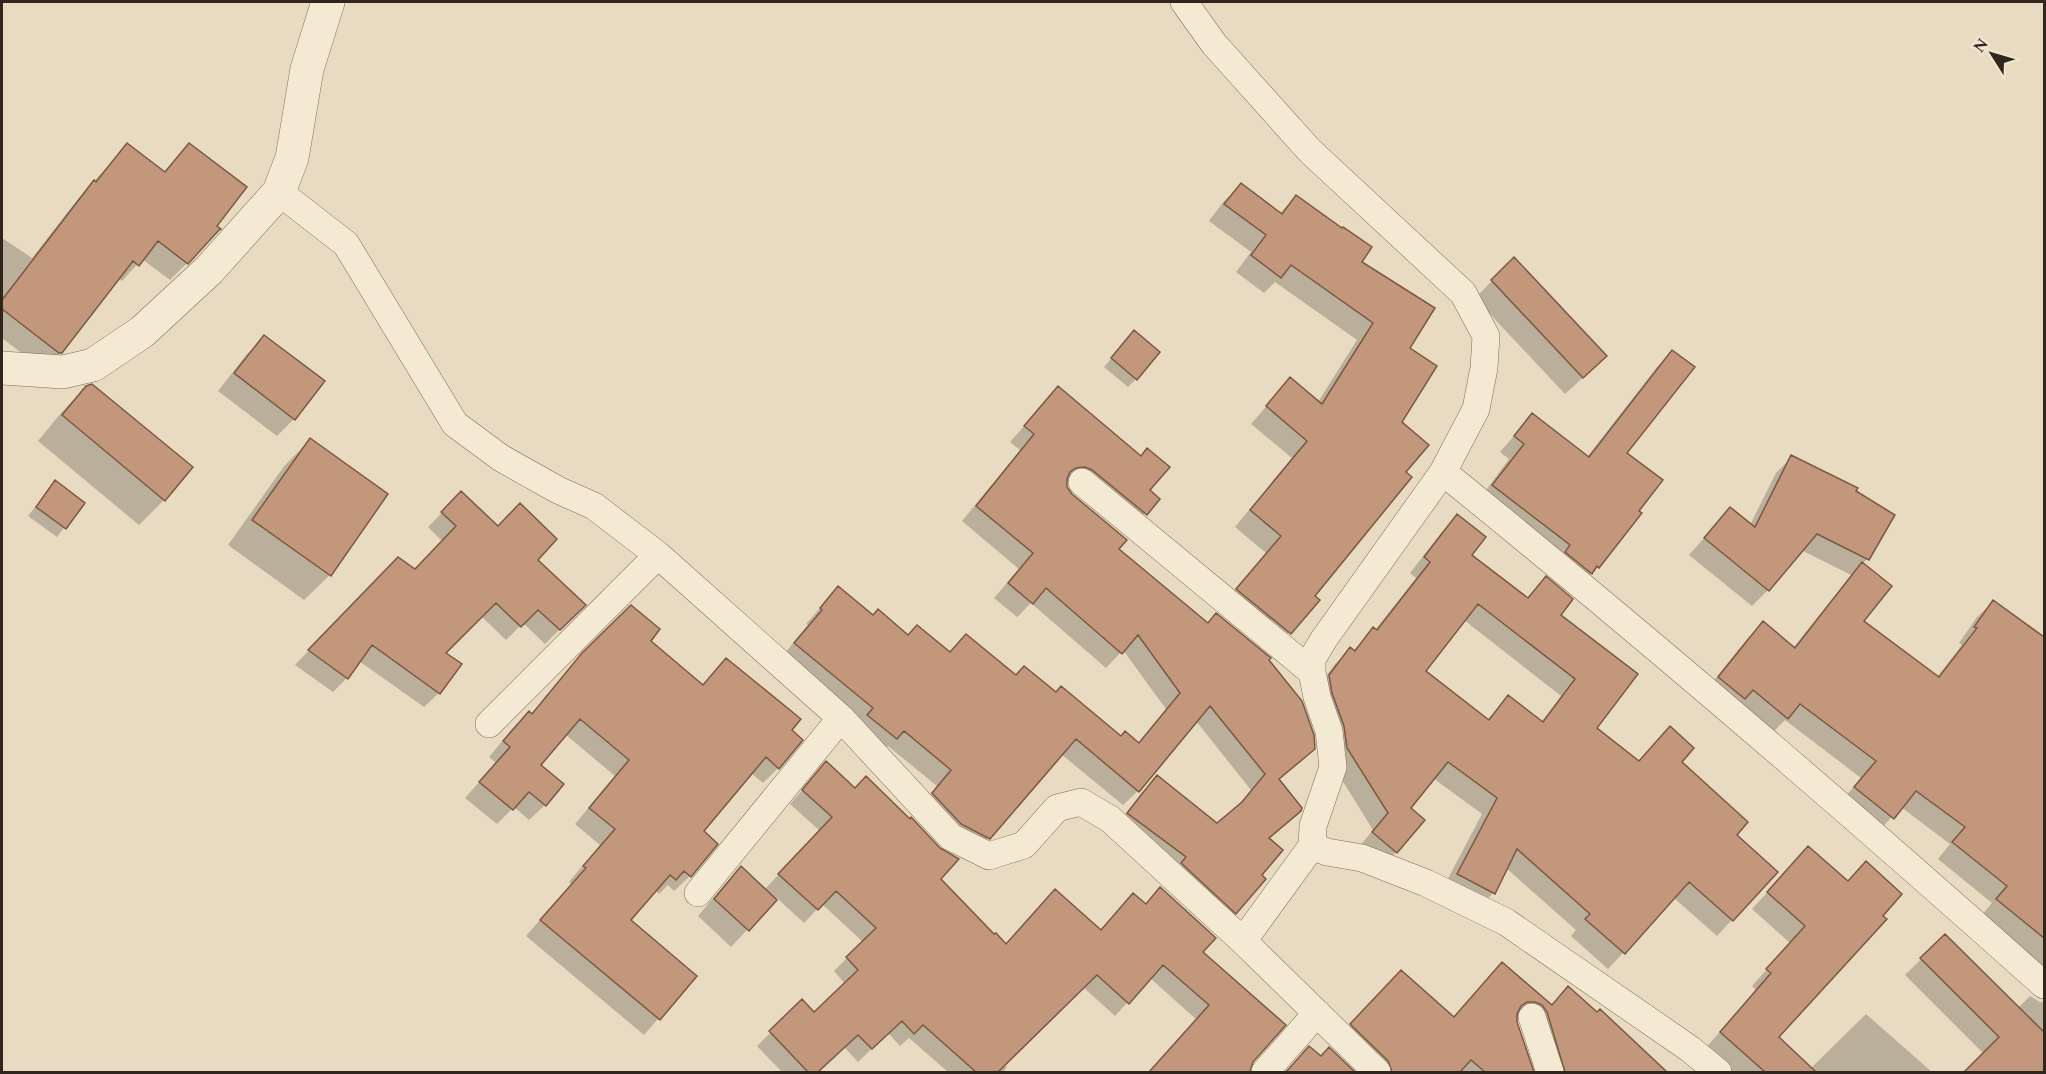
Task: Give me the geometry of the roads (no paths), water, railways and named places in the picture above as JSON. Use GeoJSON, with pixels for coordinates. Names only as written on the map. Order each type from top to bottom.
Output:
{"type":"FeatureCollection","features":[{"type":"Feature","properties":{"kind":"street"},"geometry":{"type":"LineString","coordinates":[[2,368],[63,372],[93,365],[142,332],[159,317],[209,270],[279,192],[292,158],[308,69],[328,2]]}},
{"type":"Feature","properties":{"kind":"street"},"geometry":{"type":"LineString","coordinates":[[1184,2],[1215,44],[1310,151],[1463,293],[1486,336],[1484,368],[1476,409],[1443,472],[1312,659],[1317,697],[1329,731],[1333,767],[1313,826],[1312,846],[1243,941]]}},
{"type":"Feature","properties":{"kind":"street"},"geometry":{"type":"LineString","coordinates":[[279,192],[346,244],[455,424],[501,458],[558,490],[594,506],[658,555],[841,718],[951,837],[989,856],[1024,845],[1057,808],[1082,802],[1110,819],[1243,941],[1377,1072]]}},
{"type":"Feature","properties":{"kind":"street"},"geometry":{"type":"LineString","coordinates":[[1443,472],[1565,571],[1864,826],[2040,972]]}},
{"type":"Feature","properties":{"kind":"street"},"geometry":{"type":"LineString","coordinates":[[1082,482],[1312,672]]}},
{"type":"Feature","properties":{"kind":"street"},"geometry":{"type":"LineString","coordinates":[[489,724],[658,555]]}},
{"type":"Feature","properties":{"kind":"street"},"geometry":{"type":"LineString","coordinates":[[698,892],[841,718]]}},
{"type":"Feature","properties":{"kind":"street"},"geometry":{"type":"LineString","coordinates":[[1312,846],[1327,852],[1362,858],[1415,878],[1506,922],[1690,1049],[1718,1072]]}},
{"type":"Feature","properties":{"kind":"street"},"geometry":{"type":"LineString","coordinates":[[1265,1072],[1317,1012]]}},
{"type":"Feature","properties":{"kind":"street"},"geometry":{"type":"LineString","coordinates":[[1532,1017],[1550,1072]]}}]}
